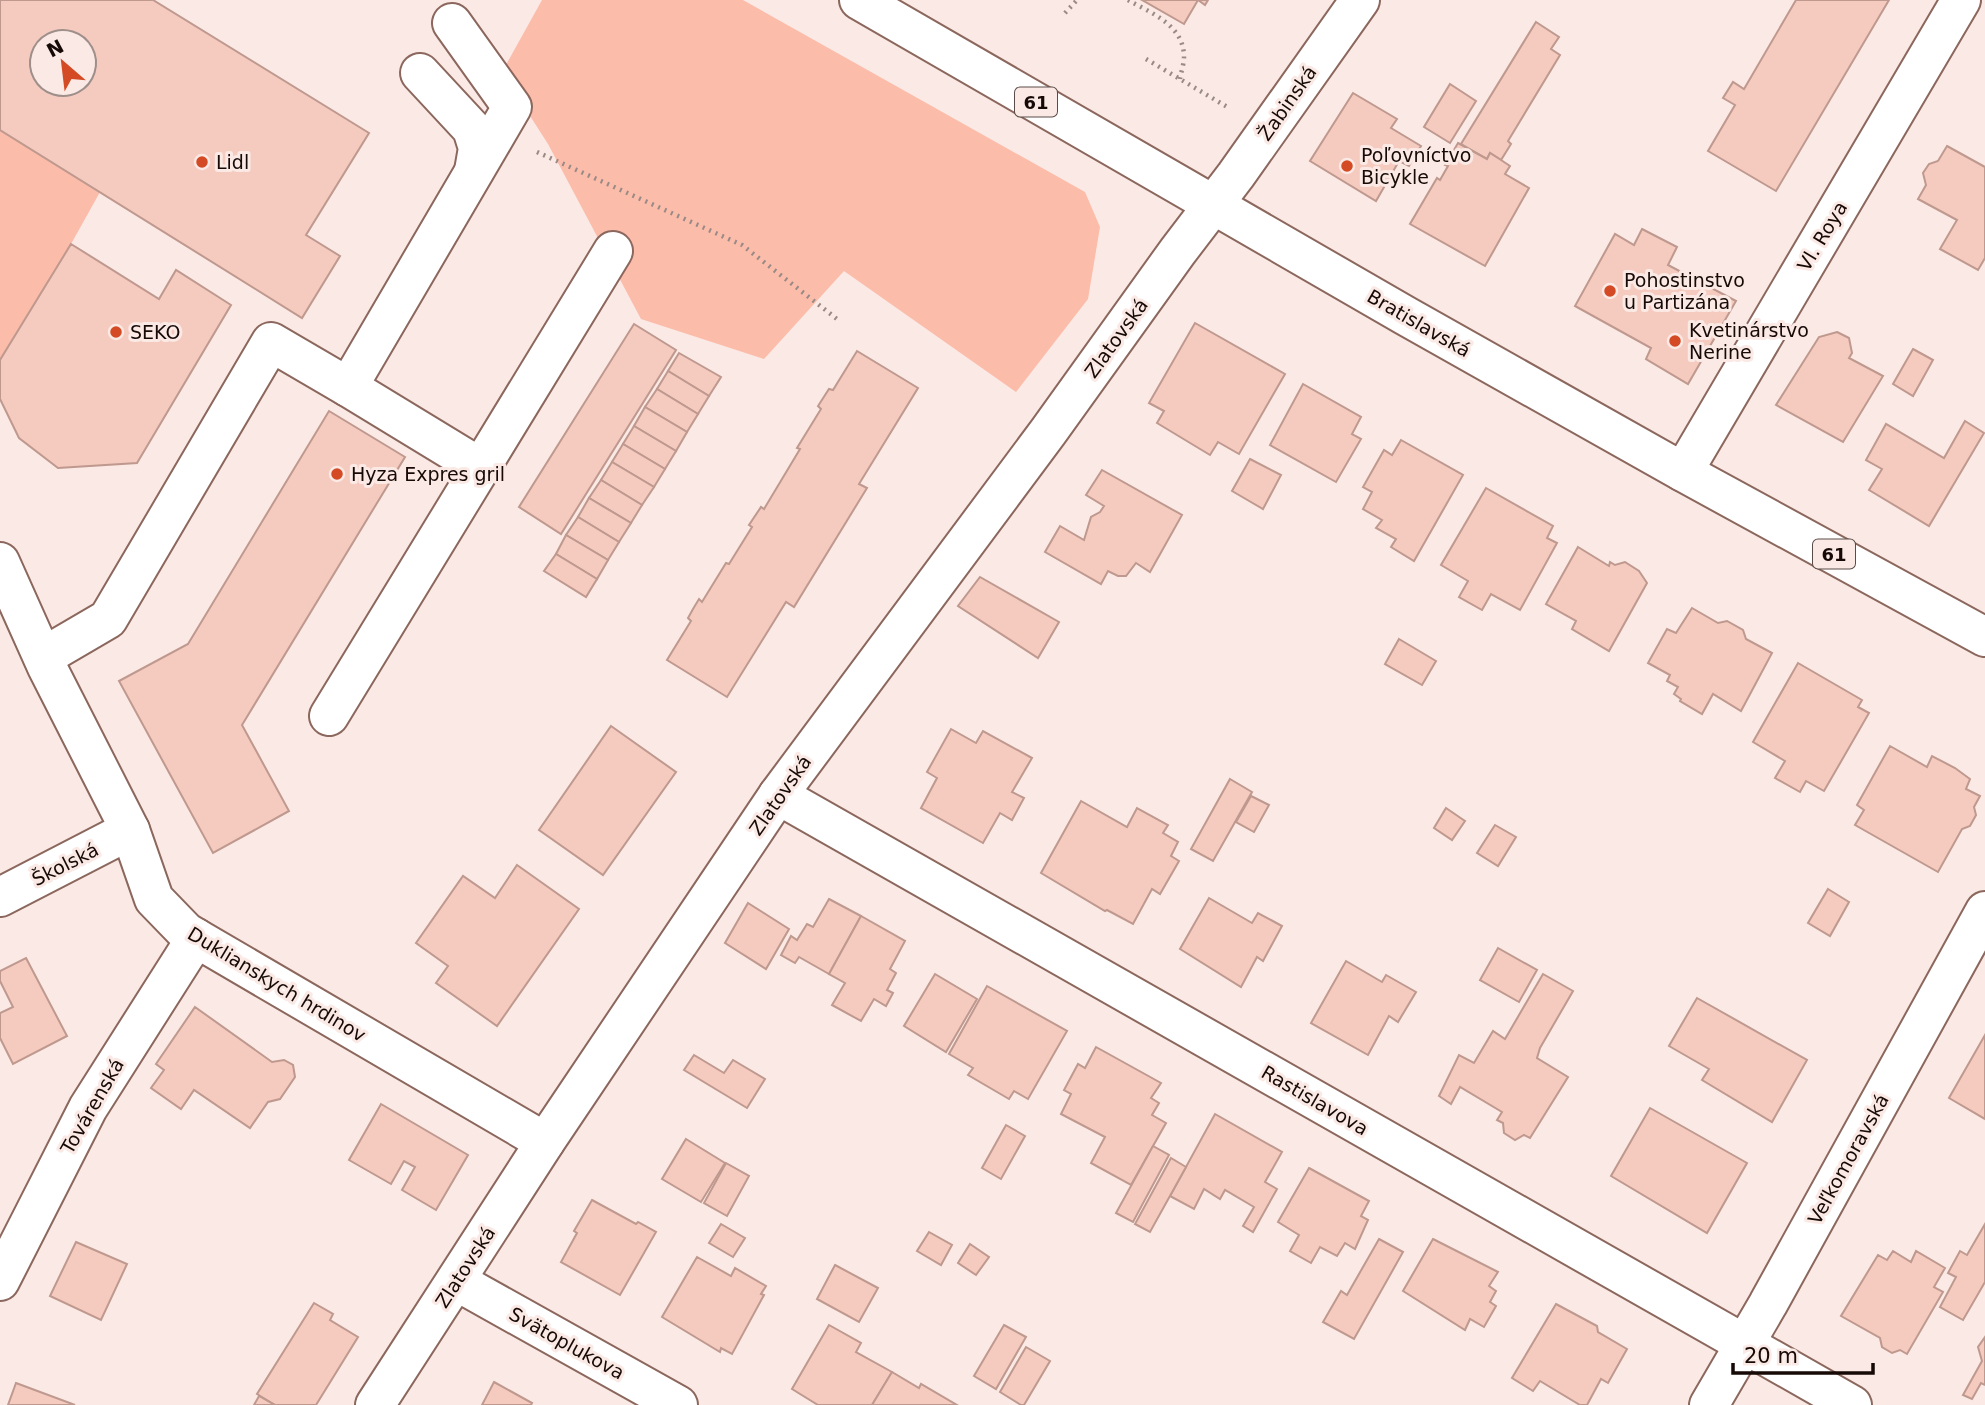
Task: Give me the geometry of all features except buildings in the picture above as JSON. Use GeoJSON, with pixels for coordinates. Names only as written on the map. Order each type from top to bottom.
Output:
{"type":"FeatureCollection","features":[{"type":"Feature","properties":{"kind":"street","name":"Bratislavská"},"geometry":{"type":"LineString","coordinates":[[859,0],[1683,472],[1985,636]]}},
{"type":"Feature","properties":{"kind":"street","name":"Žabinská"},"geometry":{"type":"LineString","coordinates":[[1213,205],[1360,0]]}},
{"type":"Feature","properties":{"kind":"street","name":"Vl. Roya"},"geometry":{"type":"LineString","coordinates":[[1683,472],[1961,0]]}},
{"type":"Feature","properties":{"kind":"street"},"geometry":{"type":"LineString","coordinates":[[348,387],[512,107],[452,23]]}},
{"type":"Feature","properties":{"kind":"street"},"geometry":{"type":"LineString","coordinates":[[420,73],[472,129],[478,148],[474,171]]}},
{"type":"Feature","properties":{"kind":"street","name":"Zlatovská"},"geometry":{"type":"LineString","coordinates":[[375,1405],[545,1142],[778,795],[1213,205]]}},
{"type":"Feature","properties":{"kind":"street"},"geometry":{"type":"LineString","coordinates":[[329,716],[613,251]]}},
{"type":"Feature","properties":{"kind":"street"},"geometry":{"type":"LineString","coordinates":[[43,657],[108,619],[271,342],[481,468]]}},
{"type":"Feature","properties":{"kind":"street","name":"Duklianskych hrdinov"},"geometry":{"type":"LineString","coordinates":[[0,562],[43,657],[130,830],[154,899],[186,932],[545,1142]]}},
{"type":"Feature","properties":{"kind":"street","name":"Rastislavova"},"geometry":{"type":"LineString","coordinates":[[778,795],[1852,1405]]}},
{"type":"Feature","properties":{"kind":"street","name":"Školská"},"geometry":{"type":"LineString","coordinates":[[0,897],[130,830]]}},
{"type":"Feature","properties":{"kind":"street","name":"Veľkomoravská"},"geometry":{"type":"LineString","coordinates":[[1709,1405],[1745,1345],[1985,911]]}},
{"type":"Feature","properties":{"kind":"street","name":"Továrenská"},"geometry":{"type":"LineString","coordinates":[[0,1281],[88,1108],[196,938]]}},
{"type":"Feature","properties":{"kind":"street","name":"Svätoplukova"},"geometry":{"type":"LineString","coordinates":[[456,1281],[678,1405]]}},
{"type":"Feature","properties":{"kind":"path"},"geometry":{"type":"LineString","coordinates":[[1065,13],[1077,0]]}},
{"type":"Feature","properties":{"kind":"path"},"geometry":{"type":"LineString","coordinates":[[1128,0],[1169,23],[1180,39],[1184,57],[1180,79]]}},
{"type":"Feature","properties":{"kind":"path"},"geometry":{"type":"LineString","coordinates":[[1146,59],[1239,114]]}},
{"type":"Feature","properties":{"kind":"path"},"geometry":{"type":"LineString","coordinates":[[530,148],[742,244],[837,319]]}},
{"type":"Feature","properties":{"kind":"shaded area"},"geometry":{"type":"Polygon","coordinates":[[[542,0],[743,0],[1085,192],[1100,227],[1088,299],[1016,392],[844,271],[764,359],[641,319],[548,144],[502,72],[542,0]]]}},
{"type":"Feature","properties":{"kind":"shaded area"},"geometry":{"type":"Polygon","coordinates":[[[0,130],[100,192],[0,360],[0,130]]]}},
{"type":"Feature","properties":{"kind":"place","name":"Lidl"},"geometry":{"type":"Point","coordinates":[202,162]}},
{"type":"Feature","properties":{"kind":"place","name":"Poľovníctvo Bicykle"},"geometry":{"type":"Point","coordinates":[1347,166]}},
{"type":"Feature","properties":{"kind":"place","name":"Pohostinstvo u Partizána"},"geometry":{"type":"Point","coordinates":[1610,291]}},
{"type":"Feature","properties":{"kind":"place","name":"SEKO"},"geometry":{"type":"Point","coordinates":[116,332]}},
{"type":"Feature","properties":{"kind":"place","name":"Kvetinárstvo Nerine"},"geometry":{"type":"Point","coordinates":[1675,341]}},
{"type":"Feature","properties":{"kind":"place","name":"Hyza Expres gril"},"geometry":{"type":"Point","coordinates":[337,474]}}]}
